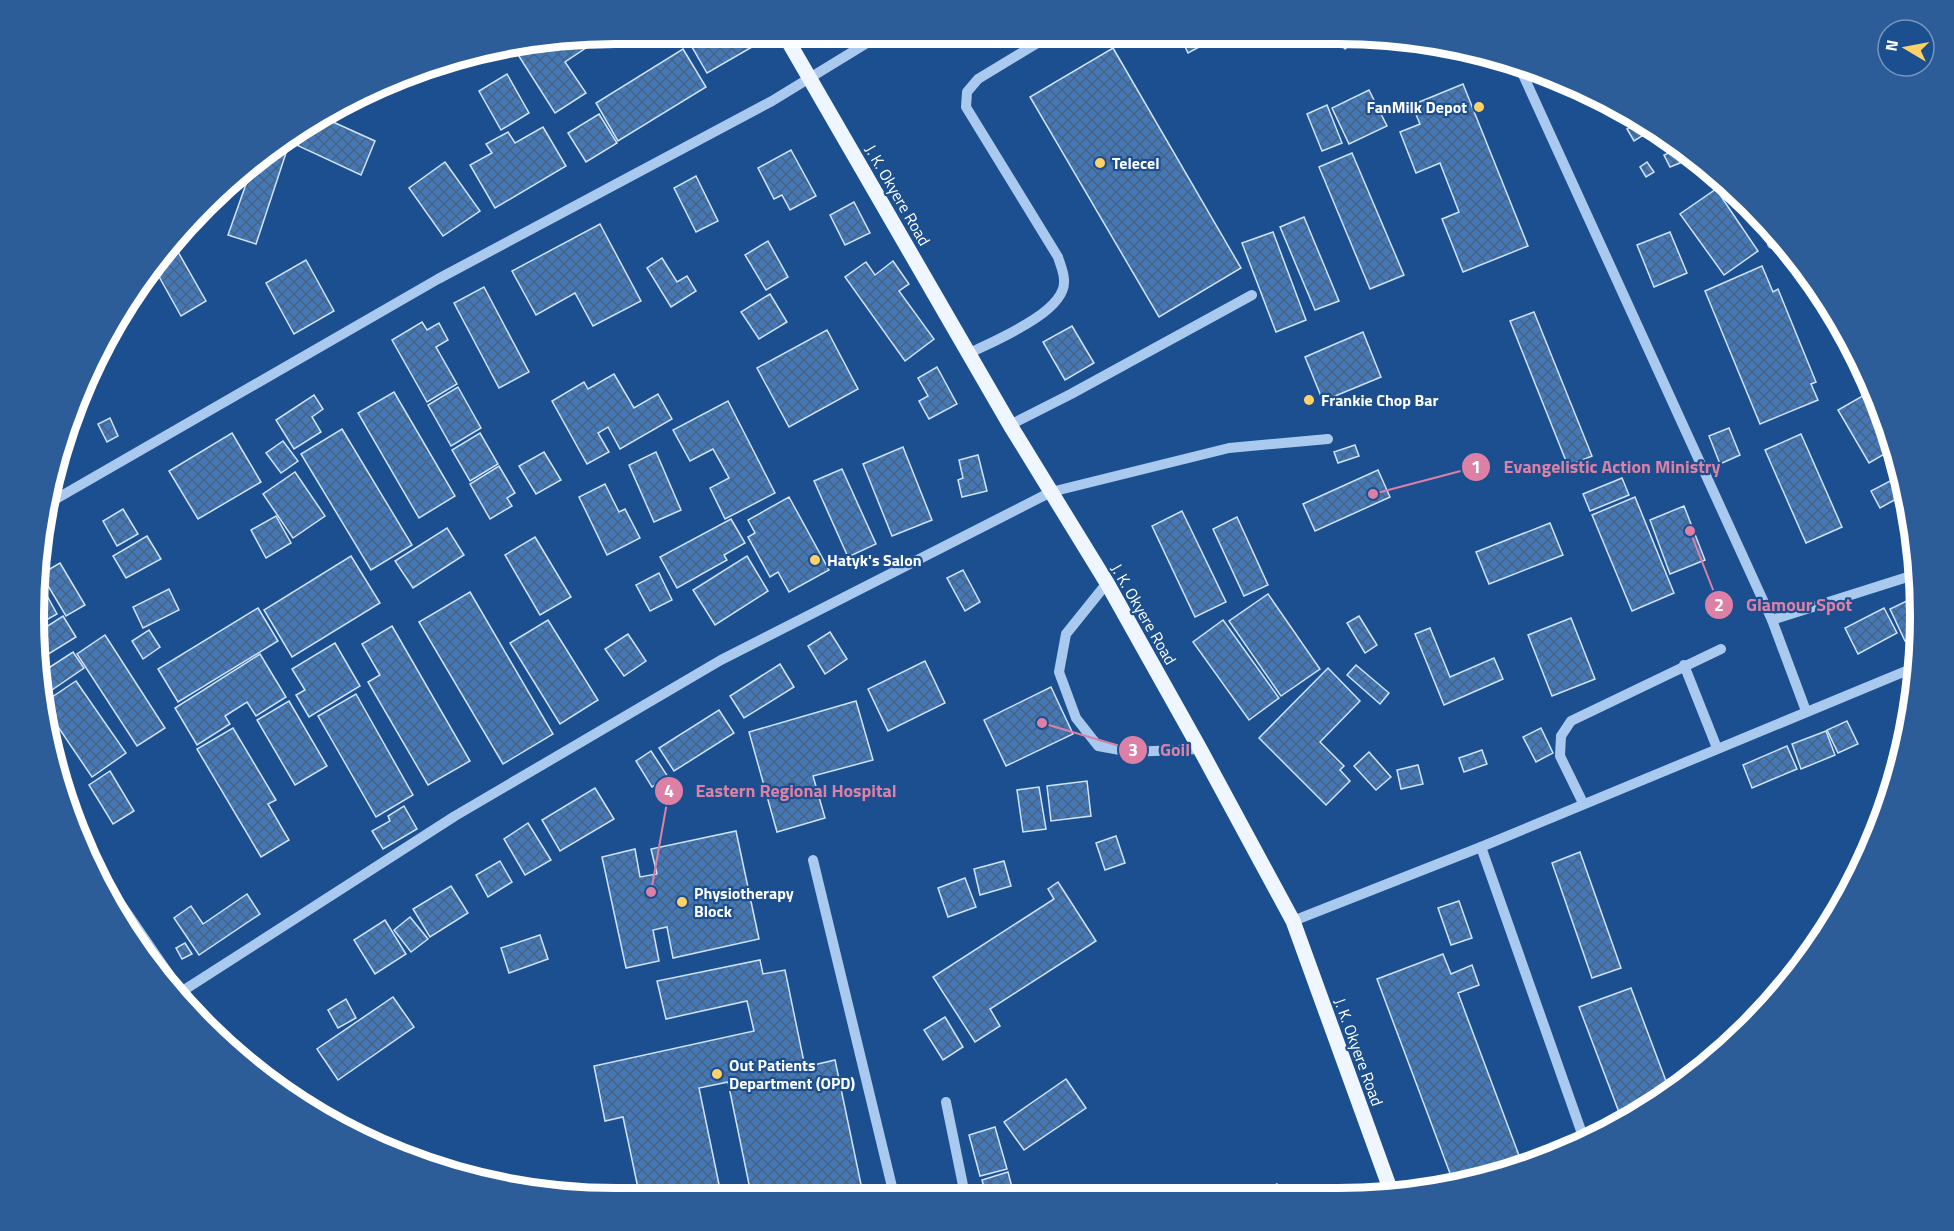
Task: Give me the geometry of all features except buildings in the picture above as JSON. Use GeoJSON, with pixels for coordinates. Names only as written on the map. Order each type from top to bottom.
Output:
{"type":"FeatureCollection","features":[{"type":"Feature","properties":{"kind":"main road","name":"J. K. Okyere Road"},"geometry":{"type":"LineString","coordinates":[[790,44],[968,354],[1107,583],[1293,921],[1389,1185]]}},
{"type":"Feature","properties":{"kind":"street"},"geometry":{"type":"LineString","coordinates":[[55,499],[438,279],[772,101],[865,44]]}},
{"type":"Feature","properties":{"kind":"street"},"geometry":{"type":"LineString","coordinates":[[968,354],[1034,320],[1056,302],[1065,281],[1058,257],[966,107],[967,92],[978,79],[1036,44]]}},
{"type":"Feature","properties":{"kind":"street"},"geometry":{"type":"LineString","coordinates":[[1523,74],[1772,620],[1806,711]]}},
{"type":"Feature","properties":{"kind":"street"},"geometry":{"type":"LineString","coordinates":[[1010,425],[1252,295]]}},
{"type":"Feature","properties":{"kind":"street"},"geometry":{"type":"LineString","coordinates":[[183,991],[455,816],[721,660],[1051,492],[1229,448],[1328,439]]}},
{"type":"Feature","properties":{"kind":"street"},"geometry":{"type":"LineString","coordinates":[[1772,620],[1909,577]]}},
{"type":"Feature","properties":{"kind":"street"},"geometry":{"type":"LineString","coordinates":[[1107,583],[1066,634],[1059,672],[1076,718],[1098,746],[1131,752],[1200,749]]}},
{"type":"Feature","properties":{"kind":"street"},"geometry":{"type":"LineString","coordinates":[[1583,803],[1560,756],[1561,736],[1571,721],[1721,649]]}},
{"type":"Feature","properties":{"kind":"street"},"geometry":{"type":"LineString","coordinates":[[1684,665],[1718,748]]}},
{"type":"Feature","properties":{"kind":"street"},"geometry":{"type":"LineString","coordinates":[[1293,921],[1481,847],[1908,670]]}},
{"type":"Feature","properties":{"kind":"street"},"geometry":{"type":"LineString","coordinates":[[1481,847],[1582,1133]]}},
{"type":"Feature","properties":{"kind":"street"},"geometry":{"type":"LineString","coordinates":[[813,860],[892,1188]]}},
{"type":"Feature","properties":{"kind":"street"},"geometry":{"type":"LineString","coordinates":[[130,918],[157,957]]}},
{"type":"Feature","properties":{"kind":"street"},"geometry":{"type":"LineString","coordinates":[[946,1102],[964,1188]]}},
{"type":"Feature","properties":{"kind":"place","name":"FanMilk Depot"},"geometry":{"type":"Point","coordinates":[1479,107]}},
{"type":"Feature","properties":{"kind":"place","name":"Telecel"},"geometry":{"type":"Point","coordinates":[1100,163]}},
{"type":"Feature","properties":{"kind":"place","name":"Frankie Chop Bar"},"geometry":{"type":"Point","coordinates":[1309,400]}},
{"type":"Feature","properties":{"kind":"place","name":"Evangelistic Action Ministry"},"geometry":{"type":"Point","coordinates":[1373,494]}},
{"type":"Feature","properties":{"kind":"place","name":"Glamour Spot"},"geometry":{"type":"Point","coordinates":[1690,531]}},
{"type":"Feature","properties":{"kind":"place","name":"Hatyk's Salon"},"geometry":{"type":"Point","coordinates":[815,560]}},
{"type":"Feature","properties":{"kind":"place","name":"Goil"},"geometry":{"type":"Point","coordinates":[1042,723]}},
{"type":"Feature","properties":{"kind":"place","name":"Eastern Regional Hospital"},"geometry":{"type":"Point","coordinates":[651,892]}},
{"type":"Feature","properties":{"kind":"place","name":"Physiotherapy Block"},"geometry":{"type":"Point","coordinates":[682,902]}},
{"type":"Feature","properties":{"kind":"place","name":"Out Patients Department (OPD)"},"geometry":{"type":"Point","coordinates":[717,1074]}}]}
